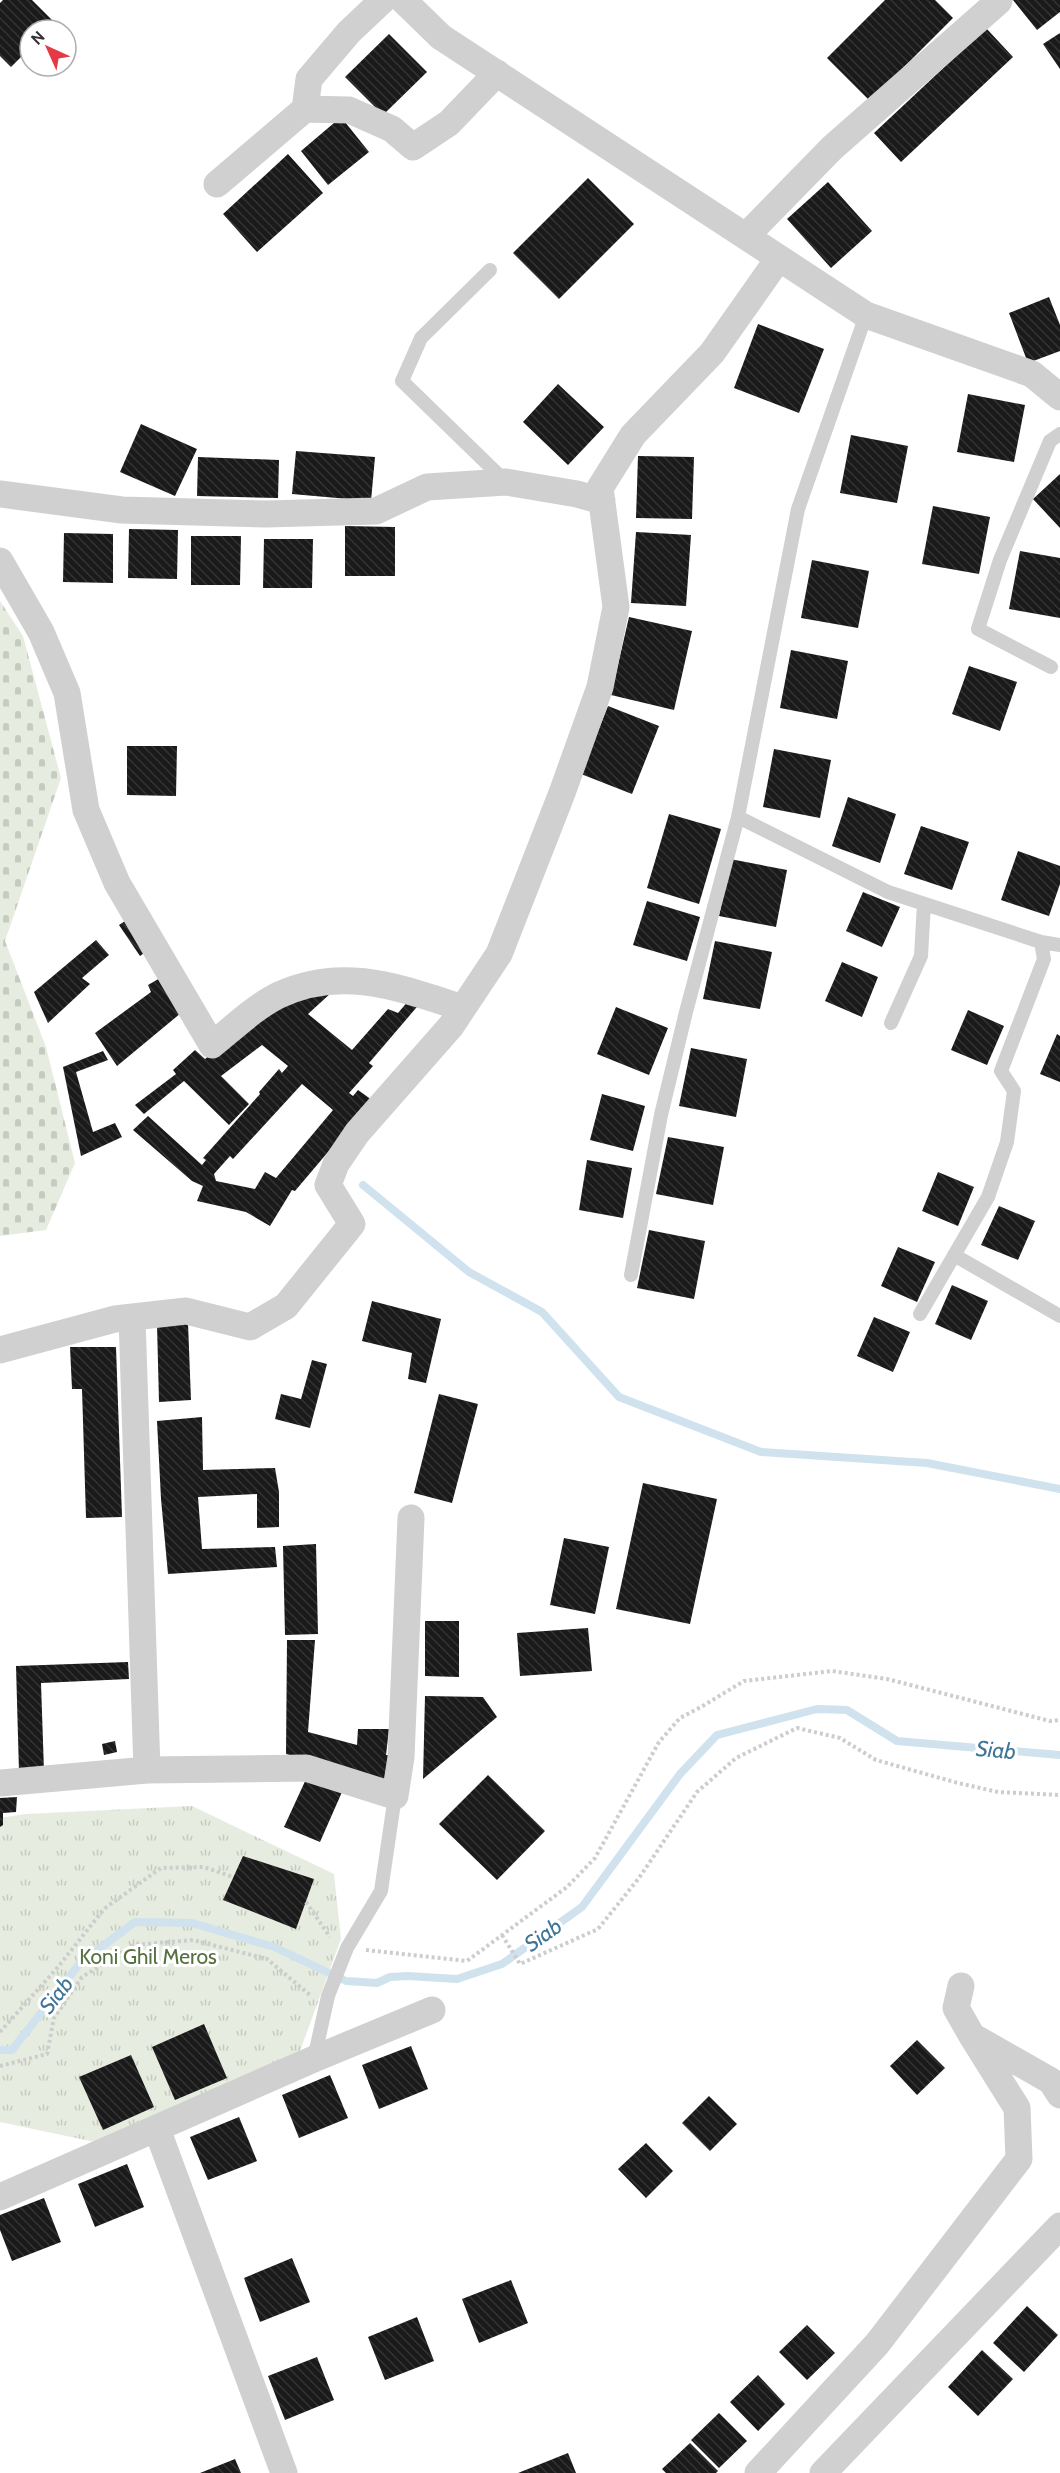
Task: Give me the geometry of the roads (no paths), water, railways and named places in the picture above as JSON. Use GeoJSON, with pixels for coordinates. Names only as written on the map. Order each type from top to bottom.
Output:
{"type":"FeatureCollection","features":[{"type":"Feature","properties":{"kind":"street"},"geometry":{"type":"LineString","coordinates":[[217,184],[304,109],[309,79],[349,32],[383,0]]}},
{"type":"Feature","properties":{"kind":"street"},"geometry":{"type":"LineString","coordinates":[[404,0],[441,37],[866,315],[1032,374],[1060,397]]}},
{"type":"Feature","properties":{"kind":"street"},"geometry":{"type":"LineString","coordinates":[[746,236],[832,148],[999,1]]}},
{"type":"Feature","properties":{"kind":"street"},"geometry":{"type":"LineString","coordinates":[[304,109],[349,110],[392,129],[413,147],[449,123],[496,74]]}},
{"type":"Feature","properties":{"kind":"street"},"geometry":{"type":"LineString","coordinates":[[0,1350],[115,1319],[186,1311],[250,1327],[286,1306],[352,1224],[328,1185],[336,1164],[357,1133],[451,1026],[499,954],[562,793],[600,687],[616,607],[600,488],[633,435],[712,353],[779,258]]}},
{"type":"Feature","properties":{"kind":"street"},"geometry":{"type":"LineString","coordinates":[[0,494],[122,510],[277,513],[376,511],[427,487],[506,482],[577,494],[602,501]]}},
{"type":"Feature","properties":{"kind":"street"},"geometry":{"type":"LineString","coordinates":[[0,561],[41,632],[67,693],[86,810],[117,883],[212,1045],[277,996],[311,983],[331,981],[385,984],[463,1008]]}},
{"type":"Feature","properties":{"kind":"street"},"geometry":{"type":"LineString","coordinates":[[132,1318],[147,1770]]}},
{"type":"Feature","properties":{"kind":"street"},"geometry":{"type":"LineString","coordinates":[[0,1783],[147,1770],[306,1768],[395,1796],[401,1757],[411,1518]]}},
{"type":"Feature","properties":{"kind":"street"},"geometry":{"type":"LineString","coordinates":[[758,2473],[878,2344],[1019,2159],[1017,2108],[956,2008],[961,1986]]}},
{"type":"Feature","properties":{"kind":"street"},"geometry":{"type":"LineString","coordinates":[[0,2197],[314,2059],[432,2010]]}},
{"type":"Feature","properties":{"kind":"street"},"geometry":{"type":"LineString","coordinates":[[972,2036],[1051,2081],[1060,2095]]}},
{"type":"Feature","properties":{"kind":"street"},"geometry":{"type":"LineString","coordinates":[[157,2129],[284,2473]]}},
{"type":"Feature","properties":{"kind":"street"},"geometry":{"type":"LineString","coordinates":[[823,2473],[1060,2226]]}},
{"type":"Feature","properties":{"kind":"lane"},"geometry":{"type":"LineString","coordinates":[[490,270],[421,338],[402,381],[506,482]]}},
{"type":"Feature","properties":{"kind":"lane"},"geometry":{"type":"LineString","coordinates":[[631,1275],[661,1115],[738,817],[798,509],[866,315]]}},
{"type":"Feature","properties":{"kind":"lane"},"geometry":{"type":"LineString","coordinates":[[1051,667],[978,629],[1000,560],[1050,441],[1060,434]]}},
{"type":"Feature","properties":{"kind":"lane"},"geometry":{"type":"LineString","coordinates":[[738,817],[888,892],[1041,942],[1060,945]]}},
{"type":"Feature","properties":{"kind":"lane"},"geometry":{"type":"LineString","coordinates":[[891,1023],[921,956],[924,904]]}},
{"type":"Feature","properties":{"kind":"lane"},"geometry":{"type":"LineString","coordinates":[[920,1314],[988,1197],[1007,1142],[1014,1091],[1001,1071],[1044,959],[1041,942]]}},
{"type":"Feature","properties":{"kind":"lane"},"geometry":{"type":"LineString","coordinates":[[954,1255],[1060,1316]]}},
{"type":"Feature","properties":{"kind":"lane"},"geometry":{"type":"LineString","coordinates":[[314,2059],[327,2002],[347,1948],[381,1891],[395,1796]]}},
{"type":"Feature","properties":{"kind":"waterway"},"geometry":{"type":"LineString","coordinates":[[363,1185],[469,1272],[542,1312],[619,1397],[761,1452],[927,1463],[1060,1489]]}},
{"type":"Feature","properties":{"kind":"waterway","name":"Siab"},"geometry":{"type":"LineString","coordinates":[[0,2050],[12,2050],[80,1963],[135,1922],[192,1923],[274,1947],[346,1981],[377,1983],[390,1977],[408,1976],[457,1979],[502,1964],[582,1907],[680,1774],[717,1735],[817,1709],[847,1710],[897,1741],[1060,1755]]}},
{"type":"Feature","properties":{"kind":"park label","name":"Koni Ghil Meros"},"geometry":{"type":"Point","coordinates":[148,1956]}}]}
